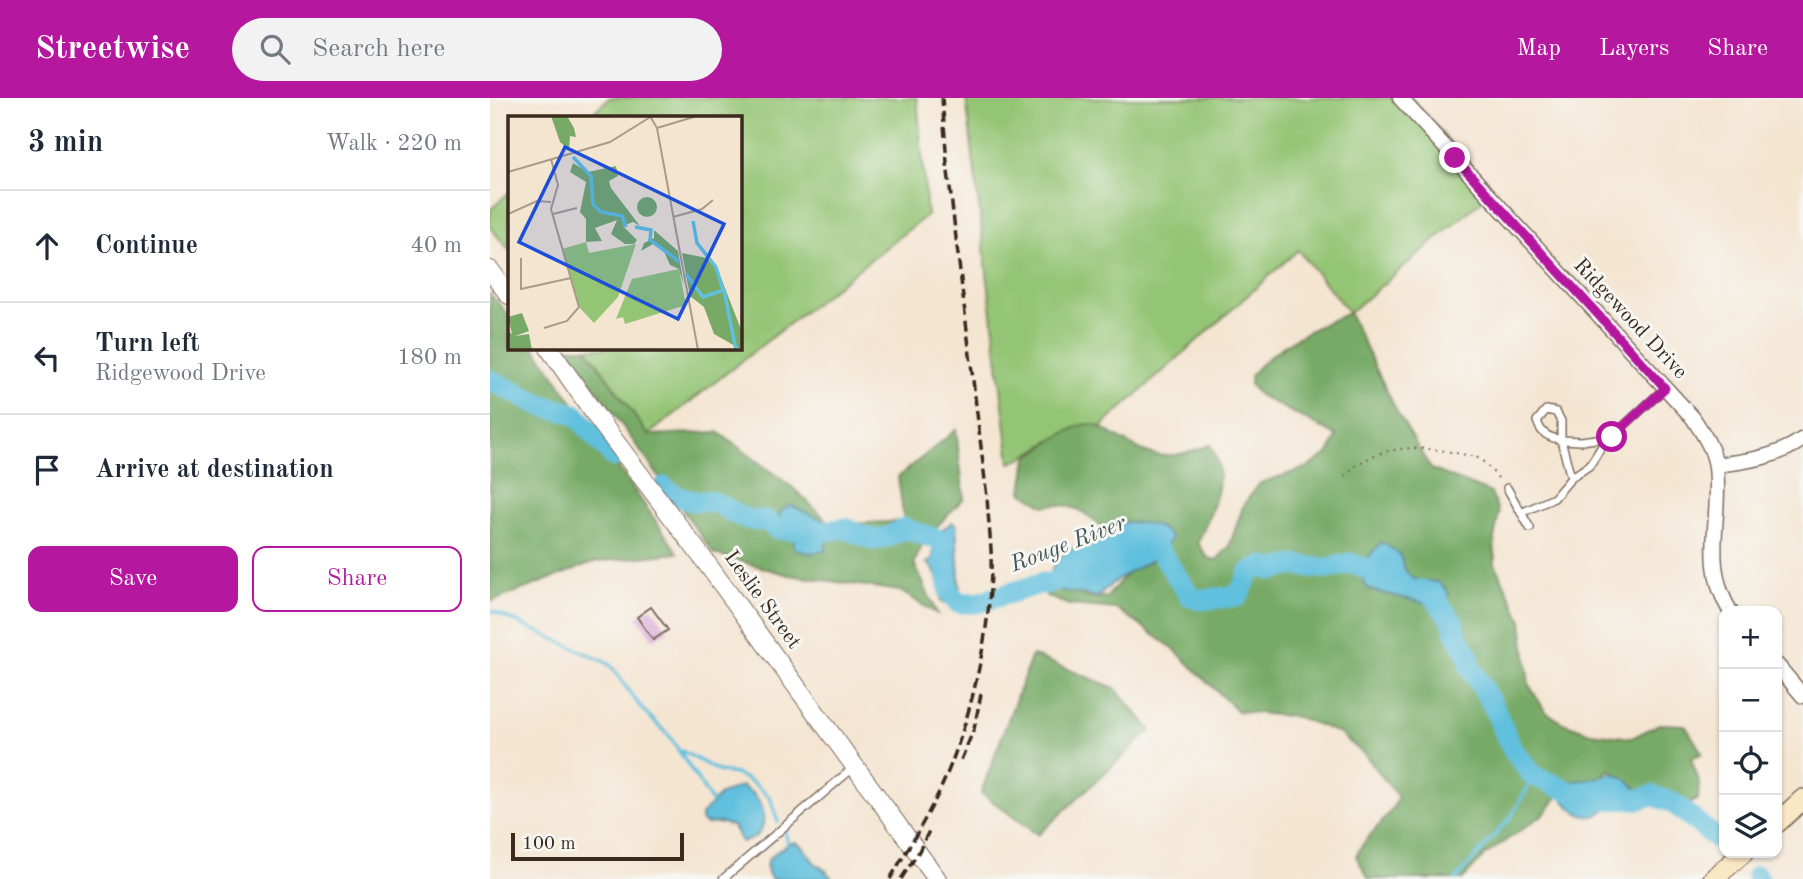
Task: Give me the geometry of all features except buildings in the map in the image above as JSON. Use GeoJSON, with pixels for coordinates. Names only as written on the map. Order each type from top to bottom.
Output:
{"type":"FeatureCollection","features":[{"type":"Feature","properties":{"kind":"main road"},"geometry":{"type":"LineString","coordinates":[[1782,818],[1803,799]]}},
{"type":"Feature","properties":{"kind":"main road"},"geometry":{"type":"LineString","coordinates":[[1713,879],[1737,858]]}},
{"type":"Feature","properties":{"kind":"street","name":"Ridgewood Drive"},"geometry":{"type":"LineString","coordinates":[[1400,98],[1693,418],[1705,437],[1716,465],[1714,567],[1727,606]]}},
{"type":"Feature","properties":{"kind":"street"},"geometry":{"type":"LineString","coordinates":[[490,270],[508,294]]}},
{"type":"Feature","properties":{"kind":"street","name":"Leslie Street"},"geometry":{"type":"LineString","coordinates":[[550,350],[937,879]]}},
{"type":"Feature","properties":{"kind":"street"},"geometry":{"type":"LineString","coordinates":[[1716,465],[1762,459],[1792,447],[1803,439]]}},
{"type":"Feature","properties":{"kind":"street"},"geometry":{"type":"LineString","coordinates":[[1780,669],[1803,696]]}},
{"type":"Feature","properties":{"kind":"lane"},"geometry":{"type":"LineString","coordinates":[[1521,513],[1555,498],[1571,478],[1590,466],[1602,446],[1665,388]]}},
{"type":"Feature","properties":{"kind":"lane"},"geometry":{"type":"LineString","coordinates":[[1571,478],[1561,440],[1581,441],[1612,437]]}},
{"type":"Feature","properties":{"kind":"lane"},"geometry":{"type":"LineString","coordinates":[[1507,488],[1530,528]]}},
{"type":"Feature","properties":{"kind":"lane"},"geometry":{"type":"LineString","coordinates":[[723,879],[855,766]]}},
{"type":"Feature","properties":{"kind":"path"},"geometry":{"type":"LineString","coordinates":[[1345,476],[1357,463],[1377,453],[1395,449],[1434,449],[1480,458],[1507,488]]}},
{"type":"Feature","properties":{"kind":"green space"},"geometry":{"type":"Polygon","coordinates":[[[609,98],[917,98],[927,215],[648,435],[588,350],[742,350],[742,116],[589,116],[609,98]]]}},
{"type":"Feature","properties":{"kind":"green space"},"geometry":{"type":"Polygon","coordinates":[[[966,98],[1411,98],[1493,191],[1349,313],[1298,250],[1101,427],[1077,428],[1010,463],[966,98]]]}},
{"type":"Feature","properties":{"kind":"green space"},"geometry":{"type":"Polygon","coordinates":[[[508,193],[508,249],[490,227],[490,210],[508,193]]]}},
{"type":"Feature","properties":{"kind":"green space"},"geometry":{"type":"Polygon","coordinates":[[[490,294],[508,314],[508,350],[536,350],[678,553],[594,562],[490,602],[490,294]]]}},
{"type":"Feature","properties":{"kind":"green space"},"geometry":{"type":"Polygon","coordinates":[[[1349,313],[1397,412],[1431,469],[1491,493],[1499,513],[1494,538],[1495,564],[1522,621],[1529,685],[1545,711],[1563,723],[1591,733],[1632,738],[1659,724],[1685,725],[1702,753],[1691,759],[1699,781],[1698,799],[1680,808],[1646,794],[1609,769],[1595,784],[1567,785],[1544,814],[1485,855],[1463,879],[1369,879],[1356,856],[1398,797],[1365,755],[1339,733],[1298,717],[1237,711],[1174,649],[1117,609],[1069,605],[1046,596],[1045,583],[1074,589],[1088,598],[1107,597],[1136,563],[1147,531],[1118,524],[1109,533],[1072,507],[1044,506],[1022,492],[1027,458],[1066,433],[1089,424],[1096,425],[1140,449],[1160,455],[1182,454],[1210,445],[1219,469],[1219,482],[1213,506],[1198,543],[1208,558],[1217,560],[1229,547],[1244,504],[1260,483],[1306,468],[1329,453],[1337,436],[1259,395],[1250,385],[1250,376],[1271,355],[1295,338],[1349,313]]]}},
{"type":"Feature","properties":{"kind":"green space"},"geometry":{"type":"Polygon","coordinates":[[[568,350],[587,350],[648,435],[718,432],[793,488],[832,525],[904,521],[898,477],[956,430],[964,498],[925,539],[914,563],[937,614],[900,591],[789,575],[714,554],[568,350]]]}},
{"type":"Feature","properties":{"kind":"green space"},"geometry":{"type":"Polygon","coordinates":[[[1032,655],[1115,688],[1151,730],[1038,835],[981,793],[1032,655]]]}},
{"type":"Feature","properties":{"kind":"water"},"geometry":{"type":"Polygon","coordinates":[[[790,505],[823,520],[828,531],[825,551],[807,553],[794,548],[794,539],[778,528],[780,512],[790,505]]]}},
{"type":"Feature","properties":{"kind":"water"},"geometry":{"type":"Polygon","coordinates":[[[952,522],[956,525],[960,596],[956,606],[941,602],[936,575],[927,563],[933,559],[934,533],[952,522]]]}},
{"type":"Feature","properties":{"kind":"water"},"geometry":{"type":"Polygon","coordinates":[[[1124,522],[1156,526],[1171,537],[1154,559],[1121,577],[1097,597],[1048,588],[1054,566],[1064,553],[1096,542],[1124,522]]]}},
{"type":"Feature","properties":{"kind":"water"},"geometry":{"type":"Polygon","coordinates":[[[1381,542],[1399,553],[1405,570],[1414,579],[1440,583],[1444,587],[1449,594],[1442,607],[1370,590],[1365,585],[1359,568],[1381,542]]]}},
{"type":"Feature","properties":{"kind":"water"},"geometry":{"type":"Polygon","coordinates":[[[1612,773],[1631,782],[1641,801],[1633,807],[1612,807],[1595,816],[1587,816],[1572,809],[1561,795],[1561,786],[1565,783],[1612,773]]]}},
{"type":"Feature","properties":{"kind":"water"},"geometry":{"type":"Polygon","coordinates":[[[742,786],[756,797],[764,818],[760,831],[749,840],[741,842],[733,826],[722,823],[705,824],[701,815],[721,794],[742,786]]]}},
{"type":"Feature","properties":{"kind":"water"},"geometry":{"type":"Polygon","coordinates":[[[795,842],[802,846],[832,879],[771,879],[767,862],[780,850],[795,842]]]}},
{"type":"Feature","properties":{"kind":"waterway","name":"Rouge River"},"geometry":{"type":"LineString","coordinates":[[490,380],[540,405],[575,414],[614,457]]}},
{"type":"Feature","properties":{"kind":"waterway","name":"Rouge River"},"geometry":{"type":"LineString","coordinates":[[664,487],[685,499],[717,503],[741,517],[756,521],[765,520],[777,529],[828,531],[845,528],[873,540],[888,537],[905,528],[937,539],[942,541],[949,592],[958,603],[977,603],[1043,583],[1048,584],[1073,573]]}},
{"type":"Feature","properties":{"kind":"waterway","name":"Rouge River"},"geometry":{"type":"LineString","coordinates":[[1138,546],[1147,542],[1161,553],[1190,596],[1199,600],[1238,596],[1250,572],[1263,566],[1271,570],[1294,565],[1327,569],[1350,563],[1385,576]]}},
{"type":"Feature","properties":{"kind":"waterway","name":"Rouge River"},"geometry":{"type":"LineString","coordinates":[[1421,590],[1431,593],[1453,622],[1469,657],[1470,667],[1493,706],[1511,747],[1532,775],[1589,800],[1641,799],[1652,795],[1673,803],[1717,839]]}},
{"type":"Feature","properties":{"kind":"waterway"},"geometry":{"type":"LineString","coordinates":[[490,610],[611,666],[642,709],[670,737],[712,802]]}},
{"type":"Feature","properties":{"kind":"waterway"},"geometry":{"type":"LineString","coordinates":[[682,751],[721,772],[736,774],[753,783],[770,797],[778,822]]}},
{"type":"Feature","properties":{"kind":"waterway"},"geometry":{"type":"LineString","coordinates":[[1456,879],[1511,817],[1534,776]]}},
{"type":"Feature","properties":{"kind":"waterway"},"geometry":{"type":"LineString","coordinates":[[785,831],[788,844]]}},
{"type":"Feature","properties":{"kind":"railway"},"geometry":{"type":"LineString","coordinates":[[890,879],[940,790],[961,735],[978,673],[991,579],[987,497],[947,163],[942,98]]}},
{"type":"Feature","properties":{"kind":"railway"},"geometry":{"type":"LineString","coordinates":[[961,760],[974,729],[981,694]]}},
{"type":"Feature","properties":{"kind":"railway"},"geometry":{"type":"LineString","coordinates":[[901,879],[929,831]]}},
{"type":"Feature","properties":{"kind":"route"},"geometry":{"type":"LineString","coordinates":[[1455,158],[1665,388],[1612,437]]}}]}
